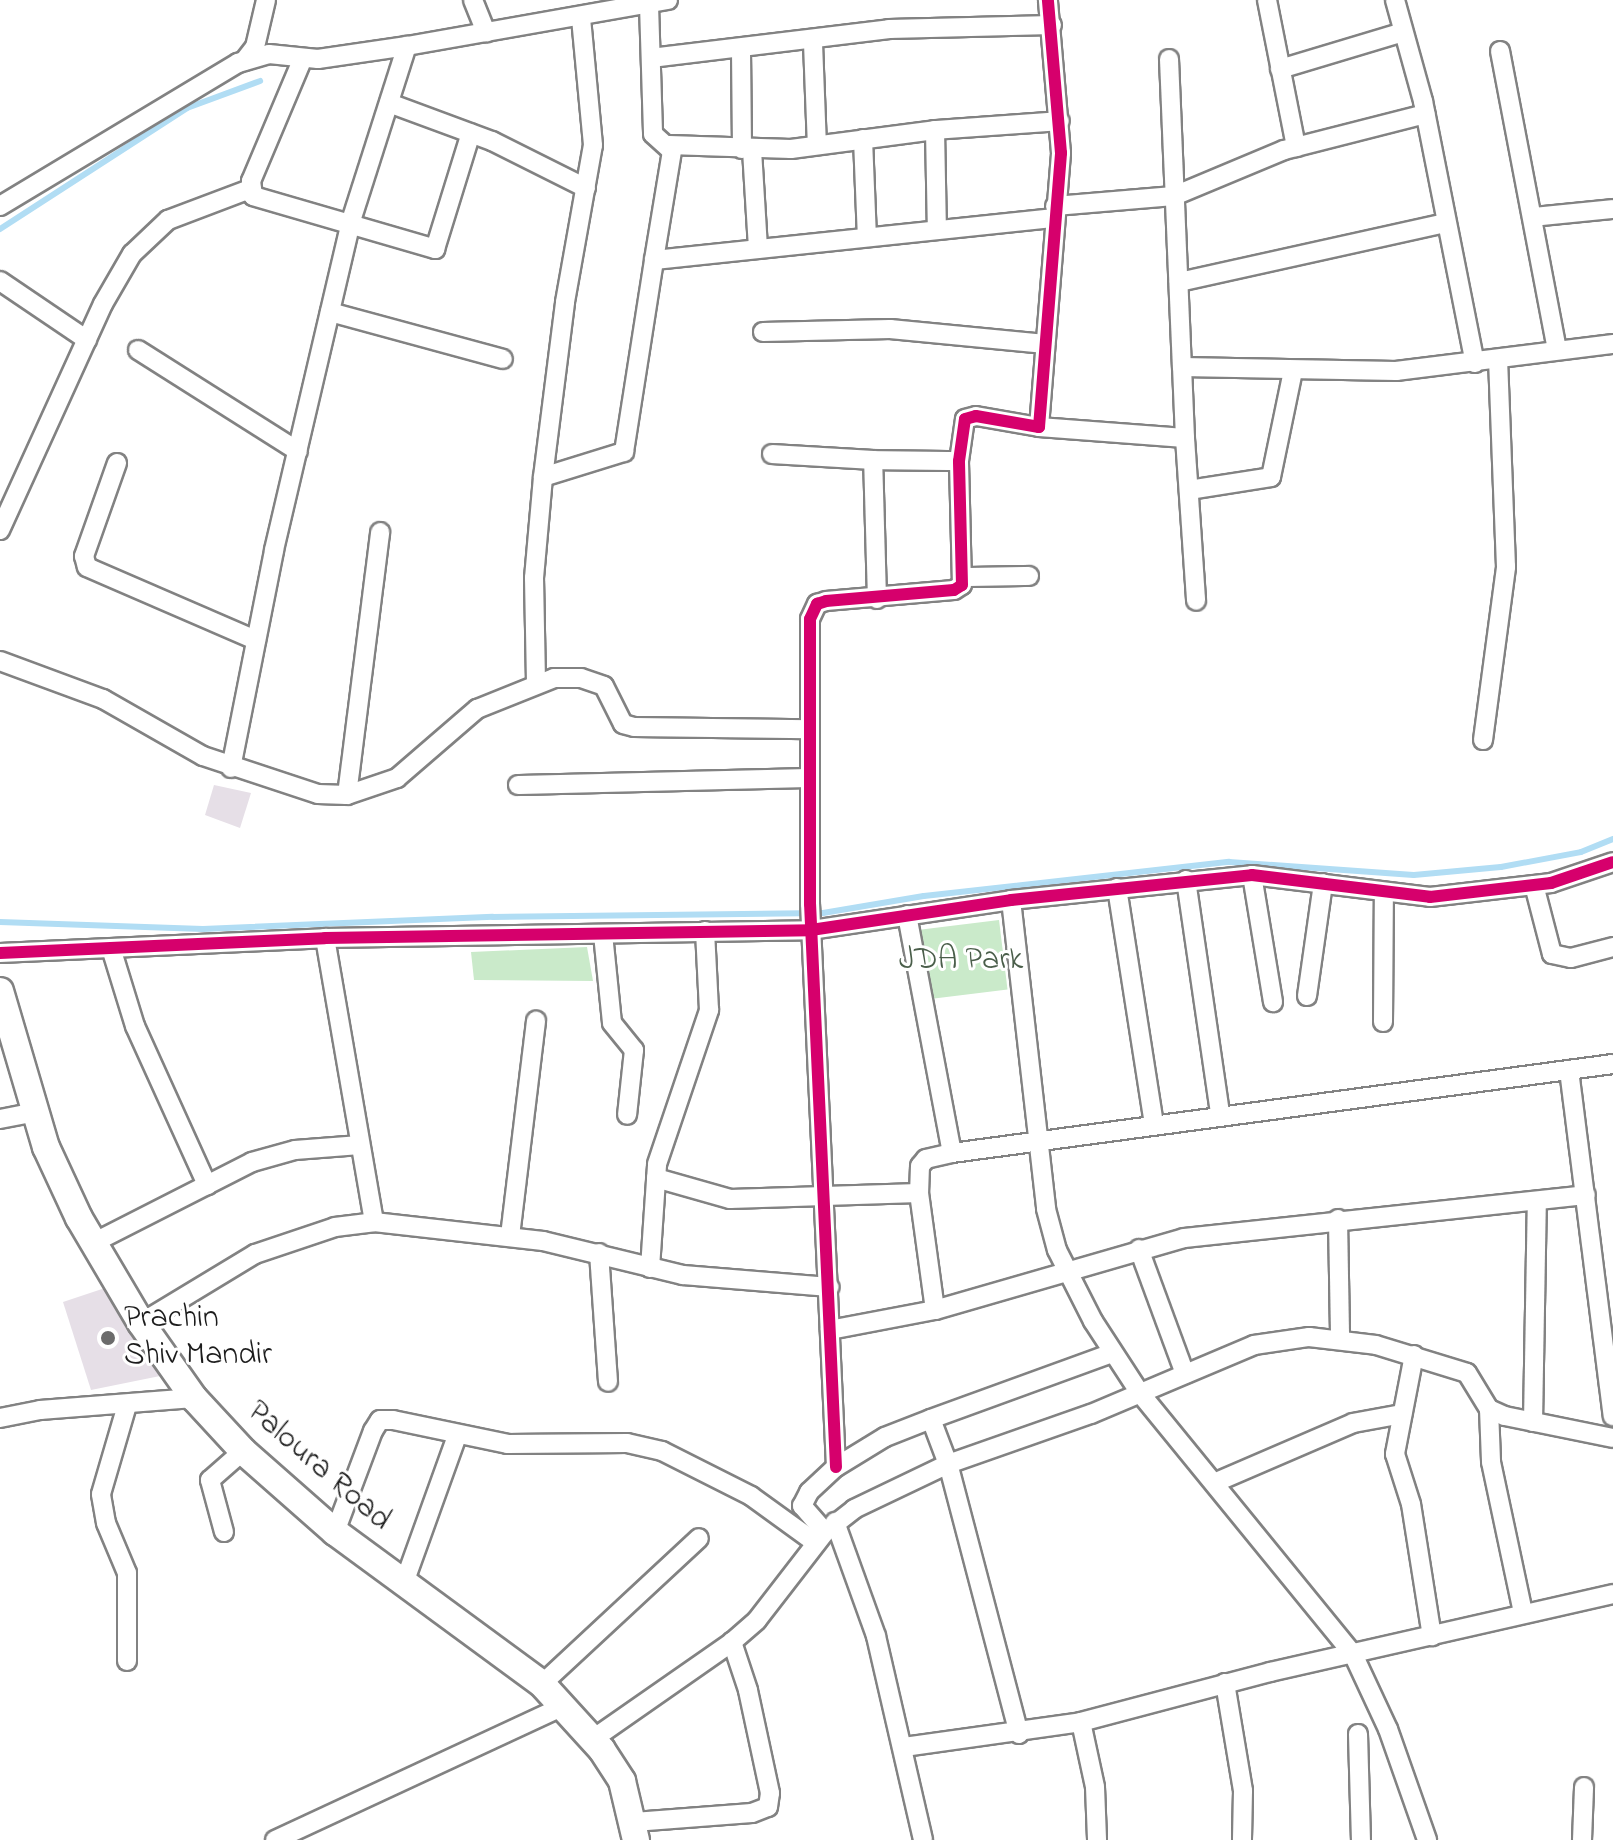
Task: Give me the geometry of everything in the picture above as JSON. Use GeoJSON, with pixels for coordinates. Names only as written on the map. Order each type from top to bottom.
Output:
{"type":"FeatureCollection","features":[{"type":"Feature","properties":{"kind":"main road","name":"Paloura Road"},"geometry":{"type":"LineString","coordinates":[[0,991],[35,1112],[93,1243],[141,1323],[194,1398],[243,1451],[335,1532],[542,1684],[593,1739],[622,1781],[635,1831]]}},
{"type":"Feature","properties":{"kind":"street"},"geometry":{"type":"LineString","coordinates":[[244,61],[255,47],[266,0]]}},
{"type":"Feature","properties":{"kind":"street"},"geometry":{"type":"LineString","coordinates":[[473,0],[486,33]]}},
{"type":"Feature","properties":{"kind":"street"},"geometry":{"type":"LineString","coordinates":[[0,206],[244,61],[269,54],[298,58],[407,46],[581,17],[604,6],[649,5],[668,0]]}},
{"type":"Feature","properties":{"kind":"street"},"geometry":{"type":"LineString","coordinates":[[1039,427],[1060,121],[1048,0]]}},
{"type":"Feature","properties":{"kind":"street"},"geometry":{"type":"LineString","coordinates":[[1267,0],[1296,147]]}},
{"type":"Feature","properties":{"kind":"street"},"geometry":{"type":"LineString","coordinates":[[1395,0],[1425,114],[1475,363]]}},
{"type":"Feature","properties":{"kind":"street"},"geometry":{"type":"LineString","coordinates":[[649,5],[653,134],[669,145],[747,150],[817,145],[935,130],[1060,121]]}},
{"type":"Feature","properties":{"kind":"street"},"geometry":{"type":"LineString","coordinates":[[536,682],[534,578],[543,477],[565,302],[593,133],[581,17]]}},
{"type":"Feature","properties":{"kind":"street"},"geometry":{"type":"LineString","coordinates":[[651,58],[813,43],[889,29],[1052,25]]}},
{"type":"Feature","properties":{"kind":"street"},"geometry":{"type":"LineString","coordinates":[[1280,69],[1403,32]]}},
{"type":"Feature","properties":{"kind":"street"},"geometry":{"type":"LineString","coordinates":[[813,43],[817,145]]}},
{"type":"Feature","properties":{"kind":"street"},"geometry":{"type":"LineString","coordinates":[[231,768],[256,640],[351,221],[407,46]]}},
{"type":"Feature","properties":{"kind":"street"},"geometry":{"type":"LineString","coordinates":[[741,51],[747,150],[758,249]]}},
{"type":"Feature","properties":{"kind":"street"},"geometry":{"type":"LineString","coordinates":[[1500,51],[1557,349]]}},
{"type":"Feature","properties":{"kind":"street"},"geometry":{"type":"LineString","coordinates":[[298,58],[250,189],[253,196],[351,221],[435,249],[471,133]]}},
{"type":"Feature","properties":{"kind":"street"},"geometry":{"type":"LineString","coordinates":[[1169,59],[1185,438],[1196,601]]}},
{"type":"Feature","properties":{"kind":"street"},"geometry":{"type":"LineString","coordinates":[[389,103],[471,133],[586,188]]}},
{"type":"Feature","properties":{"kind":"street"},"geometry":{"type":"LineString","coordinates":[[654,260],[937,230],[1174,196],[1296,147],[1425,114]]}},
{"type":"Feature","properties":{"kind":"street"},"geometry":{"type":"LineString","coordinates":[[935,130],[937,230]]}},
{"type":"Feature","properties":{"kind":"street"},"geometry":{"type":"LineString","coordinates":[[863,139],[867,237]]}},
{"type":"Feature","properties":{"kind":"street"},"geometry":{"type":"LineString","coordinates":[[543,477],[624,452],[669,145]]}},
{"type":"Feature","properties":{"kind":"street"},"geometry":{"type":"LineString","coordinates":[[0,530],[117,276],[150,236],[168,220],[250,189]]}},
{"type":"Feature","properties":{"kind":"street"},"geometry":{"type":"LineString","coordinates":[[1533,217],[1613,209]]}},
{"type":"Feature","properties":{"kind":"street"},"geometry":{"type":"LineString","coordinates":[[1179,282],[1446,223]]}},
{"type":"Feature","properties":{"kind":"street"},"geometry":{"type":"LineString","coordinates":[[0,281],[87,340]]}},
{"type":"Feature","properties":{"kind":"street"},"geometry":{"type":"LineString","coordinates":[[330,312],[503,359]]}},
{"type":"Feature","properties":{"kind":"street"},"geometry":{"type":"LineString","coordinates":[[763,332],[890,329],[1045,344]]}},
{"type":"Feature","properties":{"kind":"street"},"geometry":{"type":"LineString","coordinates":[[1182,367],[1359,373],[1475,363],[1557,349],[1613,344]]}},
{"type":"Feature","properties":{"kind":"street"},"geometry":{"type":"LineString","coordinates":[[138,350],[298,451]]}},
{"type":"Feature","properties":{"kind":"street"},"geometry":{"type":"LineString","coordinates":[[1483,740],[1506,557],[1498,359]]}},
{"type":"Feature","properties":{"kind":"street"},"geometry":{"type":"LineString","coordinates":[[1189,490],[1271,477],[1293,371]]}},
{"type":"Feature","properties":{"kind":"street"},"geometry":{"type":"LineString","coordinates":[[836,1467],[830,1287],[821,1196],[810,904],[812,610],[826,601],[954,590],[964,577],[959,461],[962,426],[969,417],[1039,427],[1185,438]]}},
{"type":"Feature","properties":{"kind":"street"},"geometry":{"type":"LineString","coordinates":[[772,454],[959,461]]}},
{"type":"Feature","properties":{"kind":"street"},"geometry":{"type":"LineString","coordinates":[[873,460],[877,599]]}},
{"type":"Feature","properties":{"kind":"street"},"geometry":{"type":"LineString","coordinates":[[117,463],[84,556],[87,567],[256,640]]}},
{"type":"Feature","properties":{"kind":"street"},"geometry":{"type":"LineString","coordinates":[[347,795],[380,532]]}},
{"type":"Feature","properties":{"kind":"street"},"geometry":{"type":"LineString","coordinates":[[964,577],[1029,576]]}},
{"type":"Feature","properties":{"kind":"street"},"geometry":{"type":"LineString","coordinates":[[0,661],[103,699],[231,768],[291,788],[347,795],[397,778],[477,709],[536,682],[593,680],[612,696],[623,724],[634,727],[810,729]]}},
{"type":"Feature","properties":{"kind":"street"},"geometry":{"type":"LineString","coordinates":[[518,785],[810,778]]}},
{"type":"Feature","properties":{"kind":"street"},"geometry":{"type":"LineString","coordinates":[[0,953],[325,938],[603,934],[811,926],[1011,900],[1252,875],[1430,897],[1534,885],[1613,862]]}},
{"type":"Feature","properties":{"kind":"street"},"geometry":{"type":"LineString","coordinates":[[1252,875],[1273,1002]]}},
{"type":"Feature","properties":{"kind":"street"},"geometry":{"type":"LineString","coordinates":[[1186,880],[1220,1114]]}},
{"type":"Feature","properties":{"kind":"street"},"geometry":{"type":"LineString","coordinates":[[1307,996],[1323,883]]}},
{"type":"Feature","properties":{"kind":"street"},"geometry":{"type":"LineString","coordinates":[[1534,885],[1552,954],[1571,958],[1613,947]]}},
{"type":"Feature","properties":{"kind":"street"},"geometry":{"type":"LineString","coordinates":[[1117,888],[1154,1123]]}},
{"type":"Feature","properties":{"kind":"street"},"geometry":{"type":"LineString","coordinates":[[1383,1022],[1384,893]]}},
{"type":"Feature","properties":{"kind":"street"},"geometry":{"type":"LineString","coordinates":[[1011,900],[1050,1229],[1066,1269],[1112,1353],[1140,1393],[1353,1654],[1388,1729],[1427,1840]]}},
{"type":"Feature","properties":{"kind":"street"},"geometry":{"type":"LineString","coordinates":[[907,915],[952,1153]]}},
{"type":"Feature","properties":{"kind":"street"},"geometry":{"type":"LineString","coordinates":[[650,1268],[656,1178],[663,1141],[707,1022],[705,931]]}},
{"type":"Feature","properties":{"kind":"street"},"geometry":{"type":"LineString","coordinates":[[603,934],[612,1023],[634,1050],[627,1115]]}},
{"type":"Feature","properties":{"kind":"street"},"geometry":{"type":"LineString","coordinates":[[325,938],[374,1222]]}},
{"type":"Feature","properties":{"kind":"street"},"geometry":{"type":"LineString","coordinates":[[111,948],[135,1026],[207,1185]]}},
{"type":"Feature","properties":{"kind":"street"},"geometry":{"type":"LineString","coordinates":[[510,1236],[536,1021]]}},
{"type":"Feature","properties":{"kind":"street"},"geometry":{"type":"LineString","coordinates":[[935,1310],[919,1193],[920,1166],[926,1159],[1154,1123],[1613,1064]]}},
{"type":"Feature","properties":{"kind":"street"},"geometry":{"type":"LineString","coordinates":[[1569,1070],[1613,1416]]}},
{"type":"Feature","properties":{"kind":"street"},"geometry":{"type":"LineString","coordinates":[[0,1119],[35,1112]]}},
{"type":"Feature","properties":{"kind":"street"},"geometry":{"type":"LineString","coordinates":[[93,1243],[274,1155],[360,1145]]}},
{"type":"Feature","properties":{"kind":"street"},"geometry":{"type":"LineString","coordinates":[[656,1178],[730,1199],[919,1193]]}},
{"type":"Feature","properties":{"kind":"street"},"geometry":{"type":"LineString","coordinates":[[830,1330],[935,1310],[1017,1289],[1066,1269],[1139,1249],[1212,1234],[1586,1195]]}},
{"type":"Feature","properties":{"kind":"street"},"geometry":{"type":"LineString","coordinates":[[1533,1422],[1537,1202]]}},
{"type":"Feature","properties":{"kind":"street"},"geometry":{"type":"LineString","coordinates":[[1338,1219],[1340,1338]]}},
{"type":"Feature","properties":{"kind":"street"},"geometry":{"type":"LineString","coordinates":[[141,1323],[255,1254],[335,1227],[374,1222],[510,1236],[599,1253],[650,1268],[830,1287]]}},
{"type":"Feature","properties":{"kind":"street"},"geometry":{"type":"LineString","coordinates":[[1139,1249],[1185,1374]]}},
{"type":"Feature","properties":{"kind":"street"},"geometry":{"type":"LineString","coordinates":[[599,1253],[608,1382]]}},
{"type":"Feature","properties":{"kind":"street"},"geometry":{"type":"LineString","coordinates":[[593,1739],[732,1642],[757,1620],[825,1532],[948,1464],[1279,1338],[1340,1338],[1414,1355],[1467,1373],[1489,1409],[1491,1462],[1523,1613]]}},
{"type":"Feature","properties":{"kind":"street"},"geometry":{"type":"LineString","coordinates":[[923,1840],[904,1747],[870,1614],[825,1532],[805,1512],[803,1499],[836,1467],[885,1437],[1112,1353]]}},
{"type":"Feature","properties":{"kind":"street"},"geometry":{"type":"LineString","coordinates":[[1414,1355],[1395,1454],[1411,1504],[1432,1636]]}},
{"type":"Feature","properties":{"kind":"street"},"geometry":{"type":"LineString","coordinates":[[0,1418],[40,1410],[194,1398]]}},
{"type":"Feature","properties":{"kind":"street"},"geometry":{"type":"LineString","coordinates":[[127,1405],[101,1494],[106,1523],[127,1573],[127,1661]]}},
{"type":"Feature","properties":{"kind":"street"},"geometry":{"type":"LineString","coordinates":[[1489,1409],[1533,1422],[1613,1438]]}},
{"type":"Feature","properties":{"kind":"street"},"geometry":{"type":"LineString","coordinates":[[1214,1483],[1353,1423],[1402,1414]]}},
{"type":"Feature","properties":{"kind":"street"},"geometry":{"type":"LineString","coordinates":[[931,1419],[948,1464],[1019,1734]]}},
{"type":"Feature","properties":{"kind":"street"},"geometry":{"type":"LineString","coordinates":[[335,1532],[380,1420],[457,1436],[572,1447],[627,1443],[662,1451],[825,1532]]}},
{"type":"Feature","properties":{"kind":"street"},"geometry":{"type":"LineString","coordinates":[[404,1583],[457,1436]]}},
{"type":"Feature","properties":{"kind":"street"},"geometry":{"type":"LineString","coordinates":[[224,1532],[210,1480],[243,1451]]}},
{"type":"Feature","properties":{"kind":"street"},"geometry":{"type":"LineString","coordinates":[[542,1684],[699,1538]]}},
{"type":"Feature","properties":{"kind":"street"},"geometry":{"type":"LineString","coordinates":[[904,1747],[1019,1734],[1081,1722],[1225,1683],[1613,1594]]}},
{"type":"Feature","properties":{"kind":"street"},"geometry":{"type":"LineString","coordinates":[[635,1831],[752,1813],[768,1807],[770,1793],[748,1690],[732,1642]]}},
{"type":"Feature","properties":{"kind":"street"},"geometry":{"type":"LineString","coordinates":[[1225,1683],[1243,1791],[1242,1840]]}},
{"type":"Feature","properties":{"kind":"street"},"geometry":{"type":"LineString","coordinates":[[275,1840],[564,1706]]}},
{"type":"Feature","properties":{"kind":"street"},"geometry":{"type":"LineString","coordinates":[[1081,1722],[1095,1787],[1097,1840]]}},
{"type":"Feature","properties":{"kind":"street"},"geometry":{"type":"LineString","coordinates":[[1358,1734],[1361,1840]]}},
{"type":"Feature","properties":{"kind":"street"},"geometry":{"type":"LineString","coordinates":[[1582,1840],[1584,1787]]}},
{"type":"Feature","properties":{"kind":"green space","name":"JDA Park"},"geometry":{"type":"Polygon","coordinates":[[[999,920],[1008,989],[924,1000],[916,930],[999,920]]]}},
{"type":"Feature","properties":{"kind":"green space"},"geometry":{"type":"Polygon","coordinates":[[[587,947],[593,981],[474,980],[471,952],[587,947]]]}},
{"type":"Feature","properties":{"kind":"building"},"geometry":{"type":"Polygon","coordinates":[[[214,785],[251,793],[240,828],[205,815],[214,785]]]}},
{"type":"Feature","properties":{"kind":"building","name":"Prachin Shiv Mandir"},"geometry":{"type":"Polygon","coordinates":[[[108,1287],[165,1375],[91,1390],[63,1302],[108,1287]]]}},
{"type":"Feature","properties":{"kind":"waterway"},"geometry":{"type":"LineString","coordinates":[[0,229],[187,108],[260,81]]}},
{"type":"Feature","properties":{"kind":"waterway"},"geometry":{"type":"LineString","coordinates":[[0,922],[203,929],[493,917],[823,913],[924,896],[1229,862],[1414,875],[1501,867],[1581,852],[1613,839]]}},
{"type":"Feature","properties":{"kind":"cycle path"},"geometry":{"type":"LineString","coordinates":[[836,1467],[810,904],[810,619],[817,604],[826,601],[954,590],[962,585],[959,461],[965,419],[976,416],[1039,427],[1061,153],[1048,0]]}},
{"type":"Feature","properties":{"kind":"cycle path"},"geometry":{"type":"LineString","coordinates":[[0,953],[325,938],[811,930],[1011,900],[1252,875],[1430,897],[1551,883],[1613,862]]}},
{"type":"Feature","properties":{"kind":"place","name":"Prachin Shiv Mandir"},"geometry":{"type":"Point","coordinates":[108,1338]}}]}
